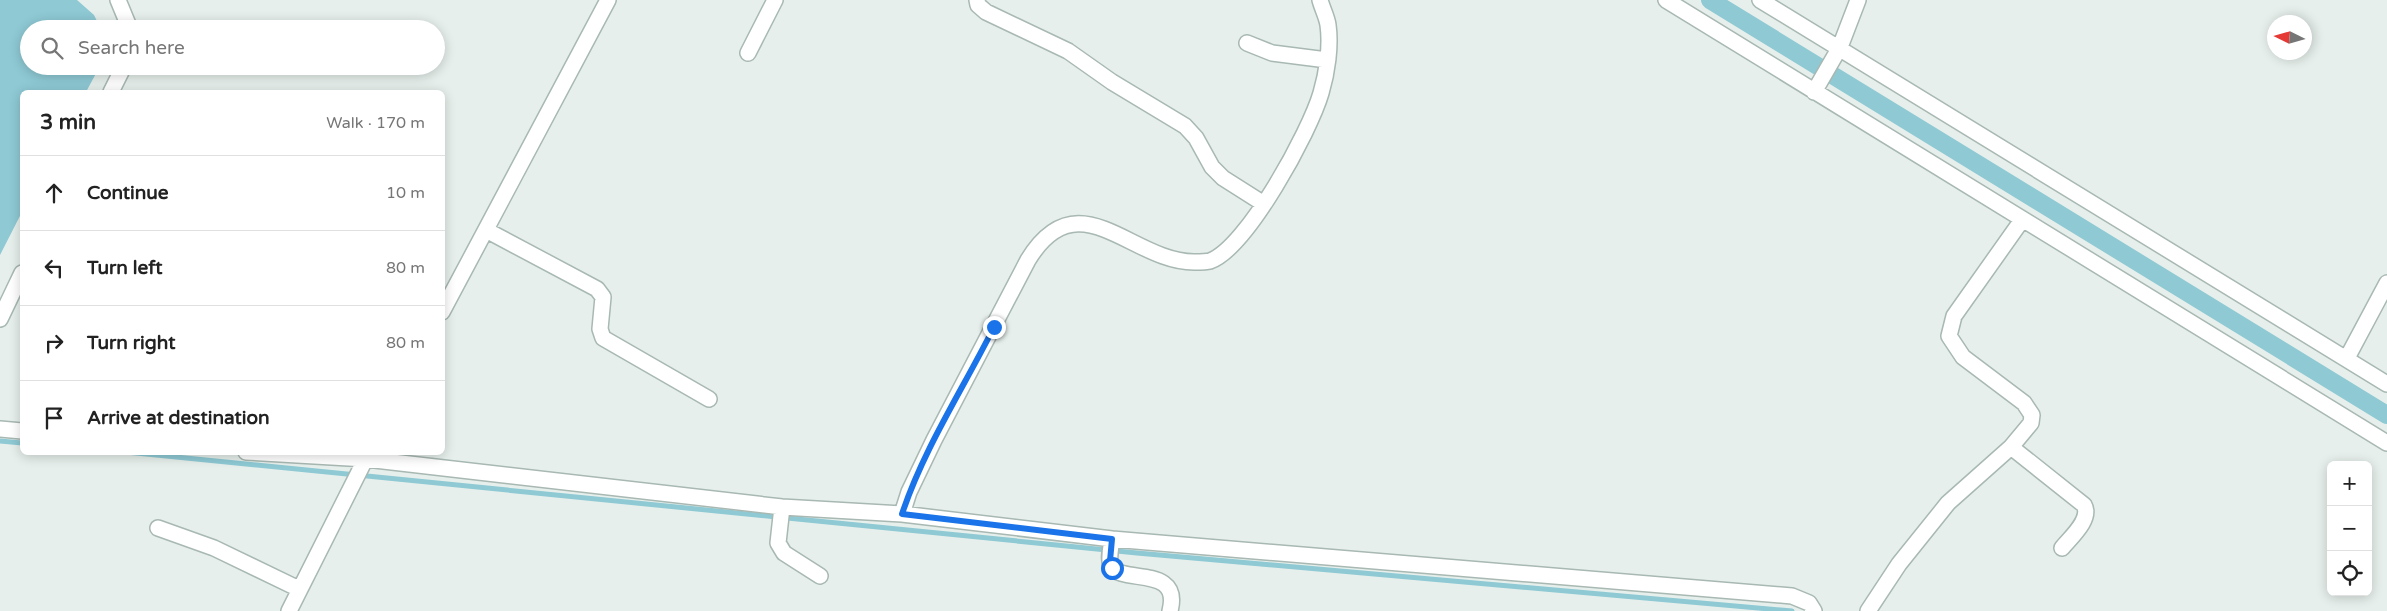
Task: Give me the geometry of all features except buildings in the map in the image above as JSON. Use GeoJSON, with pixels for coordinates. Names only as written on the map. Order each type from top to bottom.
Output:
{"type":"FeatureCollection","features":[{"type":"Feature","properties":{"kind":"street"},"geometry":{"type":"LineString","coordinates":[[118,0],[126,20]]}},
{"type":"Feature","properties":{"kind":"street"},"geometry":{"type":"LineString","coordinates":[[445,306],[608,0]]}},
{"type":"Feature","properties":{"kind":"street"},"geometry":{"type":"LineString","coordinates":[[748,52],[775,0]]}},
{"type":"Feature","properties":{"kind":"street"},"geometry":{"type":"LineString","coordinates":[[976,0],[978,5],[986,12],[1068,51],[1096,68],[1112,82],[1185,126],[1196,138],[1212,168],[1223,178],[1264,204]]}},
{"type":"Feature","properties":{"kind":"street"},"geometry":{"type":"LineString","coordinates":[[902,514],[934,440],[1028,260],[1038,244],[1052,232],[1067,226],[1086,224],[1102,228],[1171,259],[1188,262],[1209,261],[1224,253],[1242,236],[1264,204],[1306,131],[1321,93],[1327,60],[1328,25],[1320,0]]}},
{"type":"Feature","properties":{"kind":"street"},"geometry":{"type":"LineString","coordinates":[[1666,0],[1816,89],[2022,220],[2387,443]]}},
{"type":"Feature","properties":{"kind":"street"},"geometry":{"type":"LineString","coordinates":[[1760,0],[2387,384]]}},
{"type":"Feature","properties":{"kind":"street"},"geometry":{"type":"LineString","coordinates":[[1816,89],[1838,49],[1858,0]]}},
{"type":"Feature","properties":{"kind":"street"},"geometry":{"type":"LineString","coordinates":[[1248,43],[1272,53],[1327,60]]}},
{"type":"Feature","properties":{"kind":"street"},"geometry":{"type":"LineString","coordinates":[[113,90],[120,75]]}},
{"type":"Feature","properties":{"kind":"street"},"geometry":{"type":"LineString","coordinates":[[1868,611],[1899,564],[1948,503],[2010,447],[2031,423],[2029,408],[1963,357],[1949,336],[1954,316],[2022,220]]}},
{"type":"Feature","properties":{"kind":"street"},"geometry":{"type":"LineString","coordinates":[[486,230],[597,289],[602,297],[600,329],[602,338],[709,399]]}},
{"type":"Feature","properties":{"kind":"street"},"geometry":{"type":"LineString","coordinates":[[0,319],[20,277]]}},
{"type":"Feature","properties":{"kind":"street"},"geometry":{"type":"LineString","coordinates":[[2347,358],[2387,283]]}},
{"type":"Feature","properties":{"kind":"street"},"geometry":{"type":"LineString","coordinates":[[0,429],[20,431]]}},
{"type":"Feature","properties":{"kind":"street"},"geometry":{"type":"LineString","coordinates":[[2010,447],[2084,505],[2087,511],[2086,518],[2062,548]]}},
{"type":"Feature","properties":{"kind":"street"},"geometry":{"type":"LineString","coordinates":[[286,455],[365,461],[781,515],[902,514],[1111,542],[1792,596],[1809,603],[1814,611]]}},
{"type":"Feature","properties":{"kind":"street"},"geometry":{"type":"LineString","coordinates":[[289,611],[365,461]]}},
{"type":"Feature","properties":{"kind":"street"},"geometry":{"type":"LineString","coordinates":[[781,515],[778,543],[784,553],[820,576]]}},
{"type":"Feature","properties":{"kind":"street"},"geometry":{"type":"LineString","coordinates":[[158,528],[214,548],[300,589]]}},
{"type":"Feature","properties":{"kind":"street"},"geometry":{"type":"LineString","coordinates":[[1111,542],[1110,561],[1112,568],[1117,572],[1154,579],[1163,584],[1171,598],[1170,611]]}},
{"type":"Feature","properties":{"kind":"water"},"geometry":{"type":"Polygon","coordinates":[[[0,0],[77,0],[94,15],[96,20],[20,20],[20,75],[95,75],[87,90],[20,90],[20,216],[0,255],[0,0]]]}},
{"type":"Feature","properties":{"kind":"waterway"},"geometry":{"type":"LineString","coordinates":[[1710,0],[2387,415]]}},
{"type":"Feature","properties":{"kind":"waterway"},"geometry":{"type":"LineString","coordinates":[[0,441],[20,443]]}},
{"type":"Feature","properties":{"kind":"waterway"},"geometry":{"type":"LineString","coordinates":[[156,455],[1137,553],[1792,611]]}},
{"type":"Feature","properties":{"kind":"route"},"geometry":{"type":"LineString","coordinates":[[994,327],[934,440],[902,514],[1112,539],[1110,561],[1112,568]]}}]}
